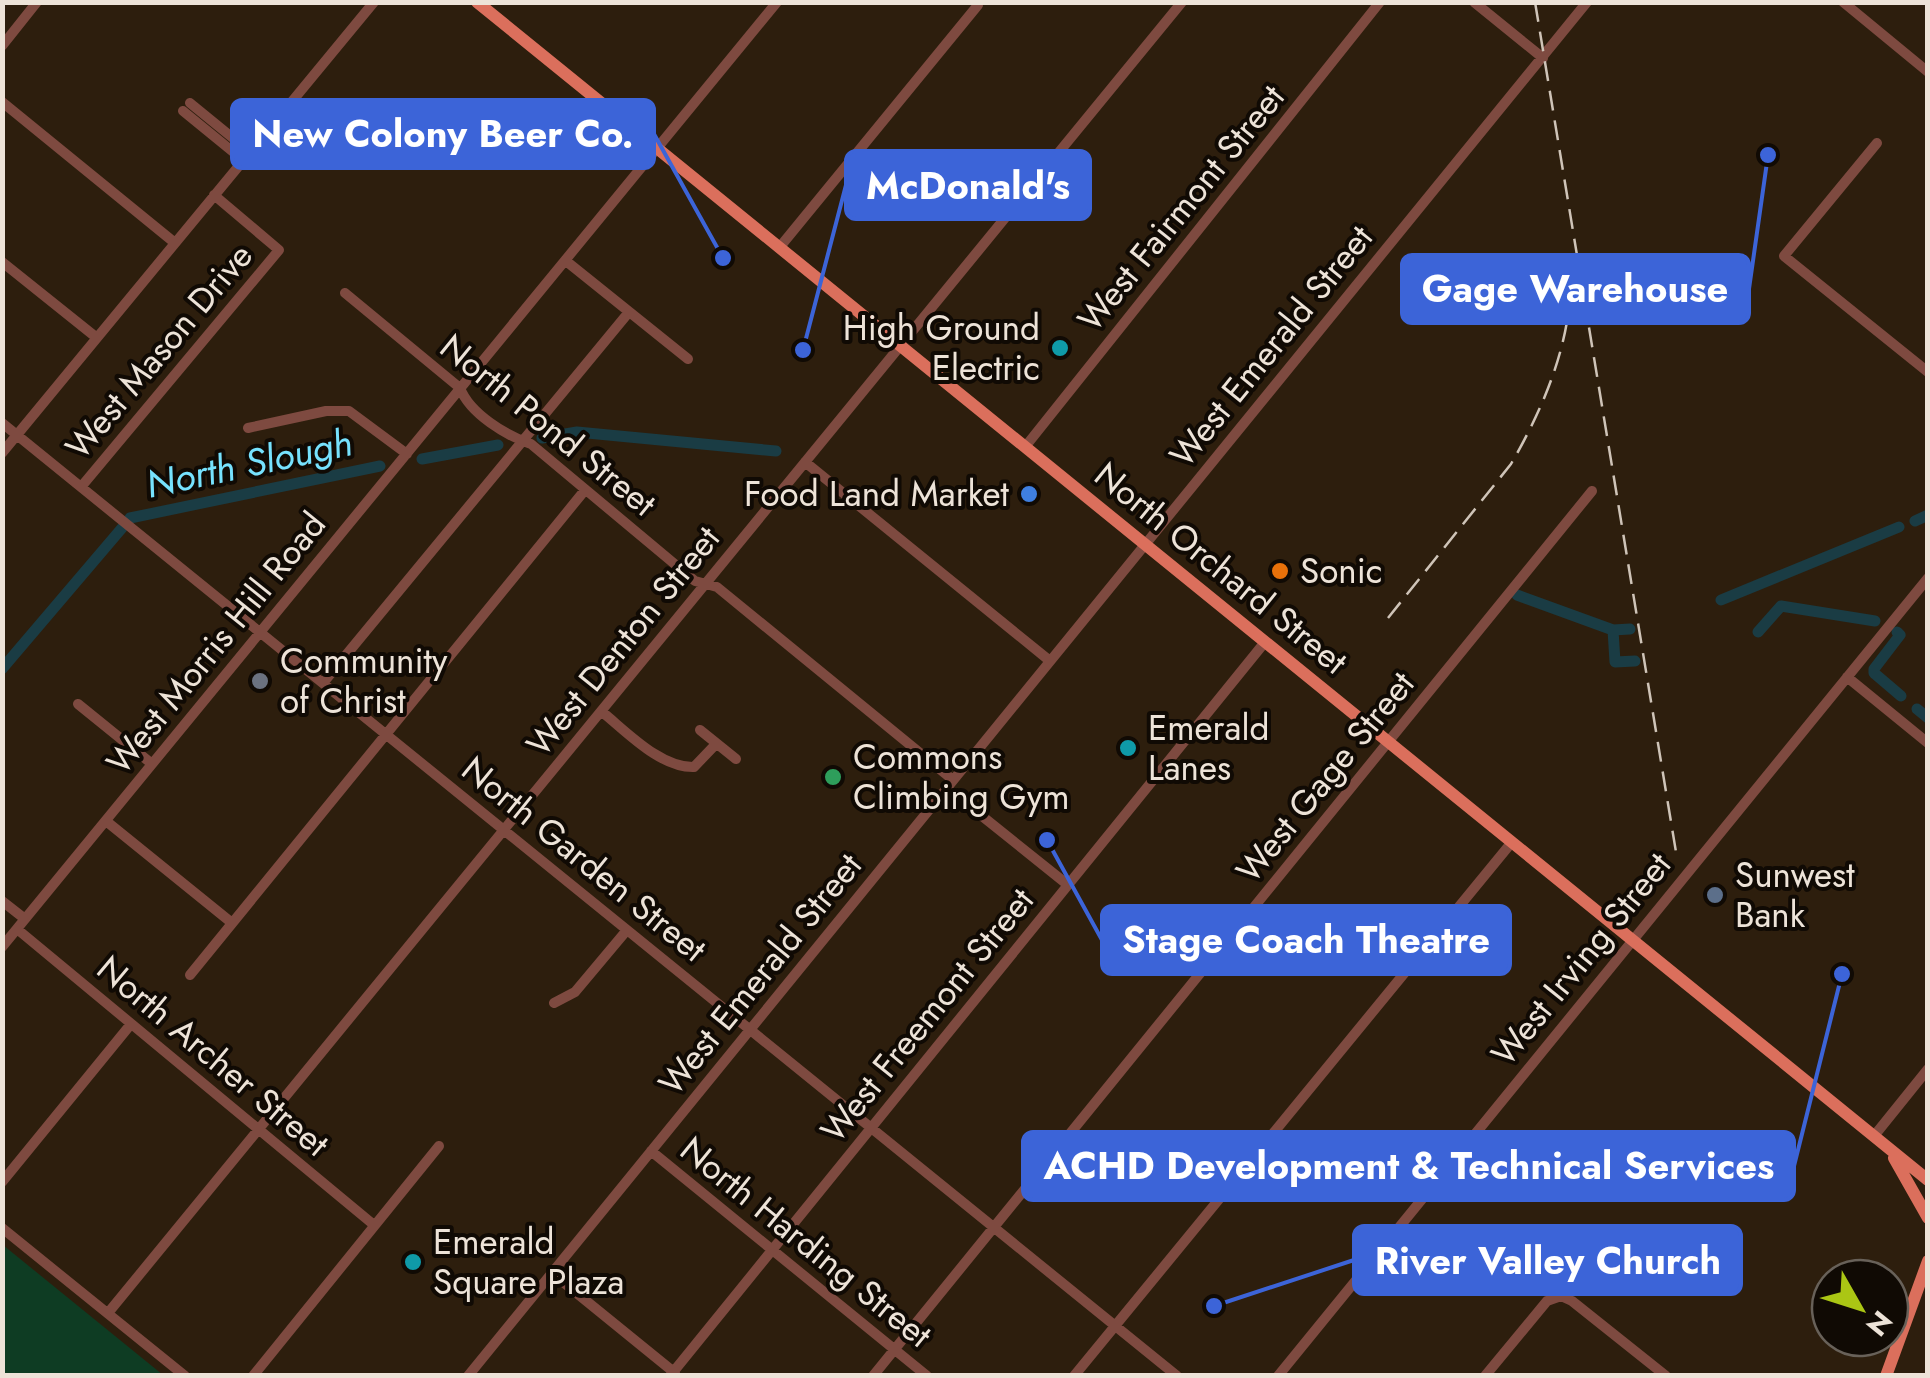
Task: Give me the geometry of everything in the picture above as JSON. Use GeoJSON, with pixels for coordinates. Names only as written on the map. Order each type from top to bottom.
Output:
{"type":"FeatureCollection","features":[{"type":"Feature","properties":{"kind":"main road","name":"North Orchard Street"},"geometry":{"type":"LineString","coordinates":[[476,2],[1928,1180]]}},
{"type":"Feature","properties":{"kind":"main road"},"geometry":{"type":"LineString","coordinates":[[1888,1148],[1928,1218]]}},
{"type":"Feature","properties":{"kind":"main road"},"geometry":{"type":"LineString","coordinates":[[1886,1376],[1928,1262]]}},
{"type":"Feature","properties":{"kind":"street"},"geometry":{"type":"LineString","coordinates":[[2,46],[37,2]]}},
{"type":"Feature","properties":{"kind":"street"},"geometry":{"type":"LineString","coordinates":[[2,452],[374,2]]}},
{"type":"Feature","properties":{"kind":"street","name":"West Morris Hill Road"},"geometry":{"type":"LineString","coordinates":[[2,947],[777,2]]}},
{"type":"Feature","properties":{"kind":"street","name":"West Denton Street"},"geometry":{"type":"LineString","coordinates":[[108,1314],[1182,2]]}},
{"type":"Feature","properties":{"kind":"street","name":"West Fairmont Street"},"geometry":{"type":"LineString","coordinates":[[1025,447],[1380,2]]}},
{"type":"Feature","properties":{"kind":"street"},"geometry":{"type":"LineString","coordinates":[[1474,2],[1542,58]]}},
{"type":"Feature","properties":{"kind":"street","name":"West Emerald Street"},"geometry":{"type":"LineString","coordinates":[[468,1376],[1587,2]]}},
{"type":"Feature","properties":{"kind":"street"},"geometry":{"type":"LineString","coordinates":[[1843,2],[1928,72]]}},
{"type":"Feature","properties":{"kind":"street"},"geometry":{"type":"LineString","coordinates":[[780,248],[978,5]]}},
{"type":"Feature","properties":{"kind":"street"},"geometry":{"type":"LineString","coordinates":[[2,102],[175,242]]}},
{"type":"Feature","properties":{"kind":"street"},"geometry":{"type":"LineString","coordinates":[[186,107],[246,156]]}},
{"type":"Feature","properties":{"kind":"street"},"geometry":{"type":"LineString","coordinates":[[1877,143],[1784,256],[1928,372]]}},
{"type":"Feature","properties":{"kind":"street","name":"West Mason Drive"},"geometry":{"type":"LineString","coordinates":[[81,487],[279,250],[214,196]]}},
{"type":"Feature","properties":{"kind":"street"},"geometry":{"type":"LineString","coordinates":[[566,261],[688,358]]}},
{"type":"Feature","properties":{"kind":"street"},"geometry":{"type":"LineString","coordinates":[[2,262],[97,338]]}},
{"type":"Feature","properties":{"kind":"street","name":"North Pond Street"},"geometry":{"type":"LineString","coordinates":[[346,293],[460,388],[464,399],[510,438],[531,444],[696,580],[717,587],[1068,885]]}},
{"type":"Feature","properties":{"kind":"street"},"geometry":{"type":"LineString","coordinates":[[323,683],[629,312]]}},
{"type":"Feature","properties":{"kind":"street"},"geometry":{"type":"LineString","coordinates":[[248,428],[326,411],[349,411],[406,454]]}},
{"type":"Feature","properties":{"kind":"street","name":"North Garden Street"},"geometry":{"type":"LineString","coordinates":[[2,423],[1177,1376]]}},
{"type":"Feature","properties":{"kind":"street"},"geometry":{"type":"LineString","coordinates":[[805,462],[1050,662]]}},
{"type":"Feature","properties":{"kind":"street"},"geometry":{"type":"LineString","coordinates":[[190,975],[585,490]]}},
{"type":"Feature","properties":{"kind":"street","name":"West Gage Street"},"geometry":{"type":"LineString","coordinates":[[873,1376],[1592,491]]}},
{"type":"Feature","properties":{"kind":"street","name":"West Irving Street"},"geometry":{"type":"LineString","coordinates":[[1278,1376],[1928,578]]}},
{"type":"Feature","properties":{"kind":"street","name":"West Freemont Street"},"geometry":{"type":"LineString","coordinates":[[674,1374],[1265,642]]}},
{"type":"Feature","properties":{"kind":"street"},"geometry":{"type":"LineString","coordinates":[[1846,677],[1928,743]]}},
{"type":"Feature","properties":{"kind":"street"},"geometry":{"type":"LineString","coordinates":[[78,704],[152,764]]}},
{"type":"Feature","properties":{"kind":"street"},"geometry":{"type":"LineString","coordinates":[[601,712],[644,746],[682,767],[694,767],[716,744]]}},
{"type":"Feature","properties":{"kind":"street"},"geometry":{"type":"LineString","coordinates":[[700,730],[736,759]]}},
{"type":"Feature","properties":{"kind":"street"},"geometry":{"type":"LineString","coordinates":[[106,821],[232,923]]}},
{"type":"Feature","properties":{"kind":"street"},"geometry":{"type":"LineString","coordinates":[[1074,1376],[1512,842]]}},
{"type":"Feature","properties":{"kind":"street","name":"North Archer Street"},"geometry":{"type":"LineString","coordinates":[[2,901],[21,924],[131,1024],[374,1226]]}},
{"type":"Feature","properties":{"kind":"street"},"geometry":{"type":"LineString","coordinates":[[554,1003],[575,992],[627,930]]}},
{"type":"Feature","properties":{"kind":"street"},"geometry":{"type":"LineString","coordinates":[[2,1182],[131,1024]]}},
{"type":"Feature","properties":{"kind":"street"},"geometry":{"type":"LineString","coordinates":[[1874,1136],[1928,1069]]}},
{"type":"Feature","properties":{"kind":"street"},"geometry":{"type":"LineString","coordinates":[[252,1376],[439,1146]]}},
{"type":"Feature","properties":{"kind":"street","name":"North Harding Street"},"geometry":{"type":"LineString","coordinates":[[651,1151],[928,1376]]}},
{"type":"Feature","properties":{"kind":"street"},"geometry":{"type":"LineString","coordinates":[[2,1228],[185,1376]]}},
{"type":"Feature","properties":{"kind":"street"},"geometry":{"type":"LineString","coordinates":[[552,1273],[674,1374]]}},
{"type":"Feature","properties":{"kind":"street"},"geometry":{"type":"LineString","coordinates":[[1486,1376],[1547,1301],[1561,1296],[1666,1376]]}},
{"type":"Feature","properties":{"kind":"green space"},"geometry":{"type":"Polygon","coordinates":[[[3,1245],[163,1375],[3,1375],[3,1245]]]}},
{"type":"Feature","properties":{"kind":"waterway","name":"North Slough"},"geometry":{"type":"LineString","coordinates":[[542,438],[577,432],[776,451]]}},
{"type":"Feature","properties":{"kind":"waterway","name":"North Slough"},"geometry":{"type":"LineString","coordinates":[[422,459],[498,445]]}},
{"type":"Feature","properties":{"kind":"waterway","name":"North Slough"},"geometry":{"type":"LineString","coordinates":[[130,518],[380,466]]}},
{"type":"Feature","properties":{"kind":"waterway","name":"North Slough"},"geometry":{"type":"LineString","coordinates":[[1915,521],[1928,515]]}},
{"type":"Feature","properties":{"kind":"waterway","name":"North Slough"},"geometry":{"type":"LineString","coordinates":[[1721,600],[1899,527]]}},
{"type":"Feature","properties":{"kind":"waterway","name":"North Slough"},"geometry":{"type":"LineString","coordinates":[[2,669],[122,528]]}},
{"type":"Feature","properties":{"kind":"waterway","name":"North Slough"},"geometry":{"type":"LineString","coordinates":[[1517,595],[1613,630],[1630,629]]}},
{"type":"Feature","properties":{"kind":"waterway"},"geometry":{"type":"LineString","coordinates":[[1758,632],[1781,606],[1875,621]]}},
{"type":"Feature","properties":{"kind":"waterway"},"geometry":{"type":"LineString","coordinates":[[1613,630],[1615,662],[1635,661]]}},
{"type":"Feature","properties":{"kind":"waterway"},"geometry":{"type":"LineString","coordinates":[[1897,632],[1900,635],[1874,673],[1901,696]]}},
{"type":"Feature","properties":{"kind":"waterway"},"geometry":{"type":"LineString","coordinates":[[1917,709],[1928,718]]}},
{"type":"Feature","properties":{"kind":"railway"},"geometry":{"type":"LineString","coordinates":[[1535,2],[1676,852]]}},
{"type":"Feature","properties":{"kind":"railway"},"geometry":{"type":"LineString","coordinates":[[1388,618],[1511,464],[1523,442],[1561,350],[1571,276]]}},
{"type":"Feature","properties":{"kind":"place","name":"Gage Warehouse"},"geometry":{"type":"Point","coordinates":[1768,155]}},
{"type":"Feature","properties":{"kind":"place","name":"New Colony Beer Co."},"geometry":{"type":"Point","coordinates":[723,258]}},
{"type":"Feature","properties":{"kind":"place","name":"High Ground Electric"},"geometry":{"type":"Point","coordinates":[1060,348]}},
{"type":"Feature","properties":{"kind":"place","name":"McDonald's"},"geometry":{"type":"Point","coordinates":[803,350]}},
{"type":"Feature","properties":{"kind":"place","name":"Food Land Market"},"geometry":{"type":"Point","coordinates":[1029,494]}},
{"type":"Feature","properties":{"kind":"place","name":"Sonic"},"geometry":{"type":"Point","coordinates":[1280,571]}},
{"type":"Feature","properties":{"kind":"place","name":"Community of Christ"},"geometry":{"type":"Point","coordinates":[260,681]}},
{"type":"Feature","properties":{"kind":"place","name":"Emerald Lanes"},"geometry":{"type":"Point","coordinates":[1128,748]}},
{"type":"Feature","properties":{"kind":"place","name":"Commons Climbing Gym"},"geometry":{"type":"Point","coordinates":[833,777]}},
{"type":"Feature","properties":{"kind":"place","name":"Stage Coach Theatre"},"geometry":{"type":"Point","coordinates":[1047,840]}},
{"type":"Feature","properties":{"kind":"place","name":"Sunwest Bank"},"geometry":{"type":"Point","coordinates":[1715,895]}},
{"type":"Feature","properties":{"kind":"place","name":"ACHD Development & Technical Services"},"geometry":{"type":"Point","coordinates":[1842,974]}},
{"type":"Feature","properties":{"kind":"place","name":"Emerald Square Plaza"},"geometry":{"type":"Point","coordinates":[413,1262]}},
{"type":"Feature","properties":{"kind":"place","name":"River Valley Church"},"geometry":{"type":"Point","coordinates":[1214,1306]}}]}
